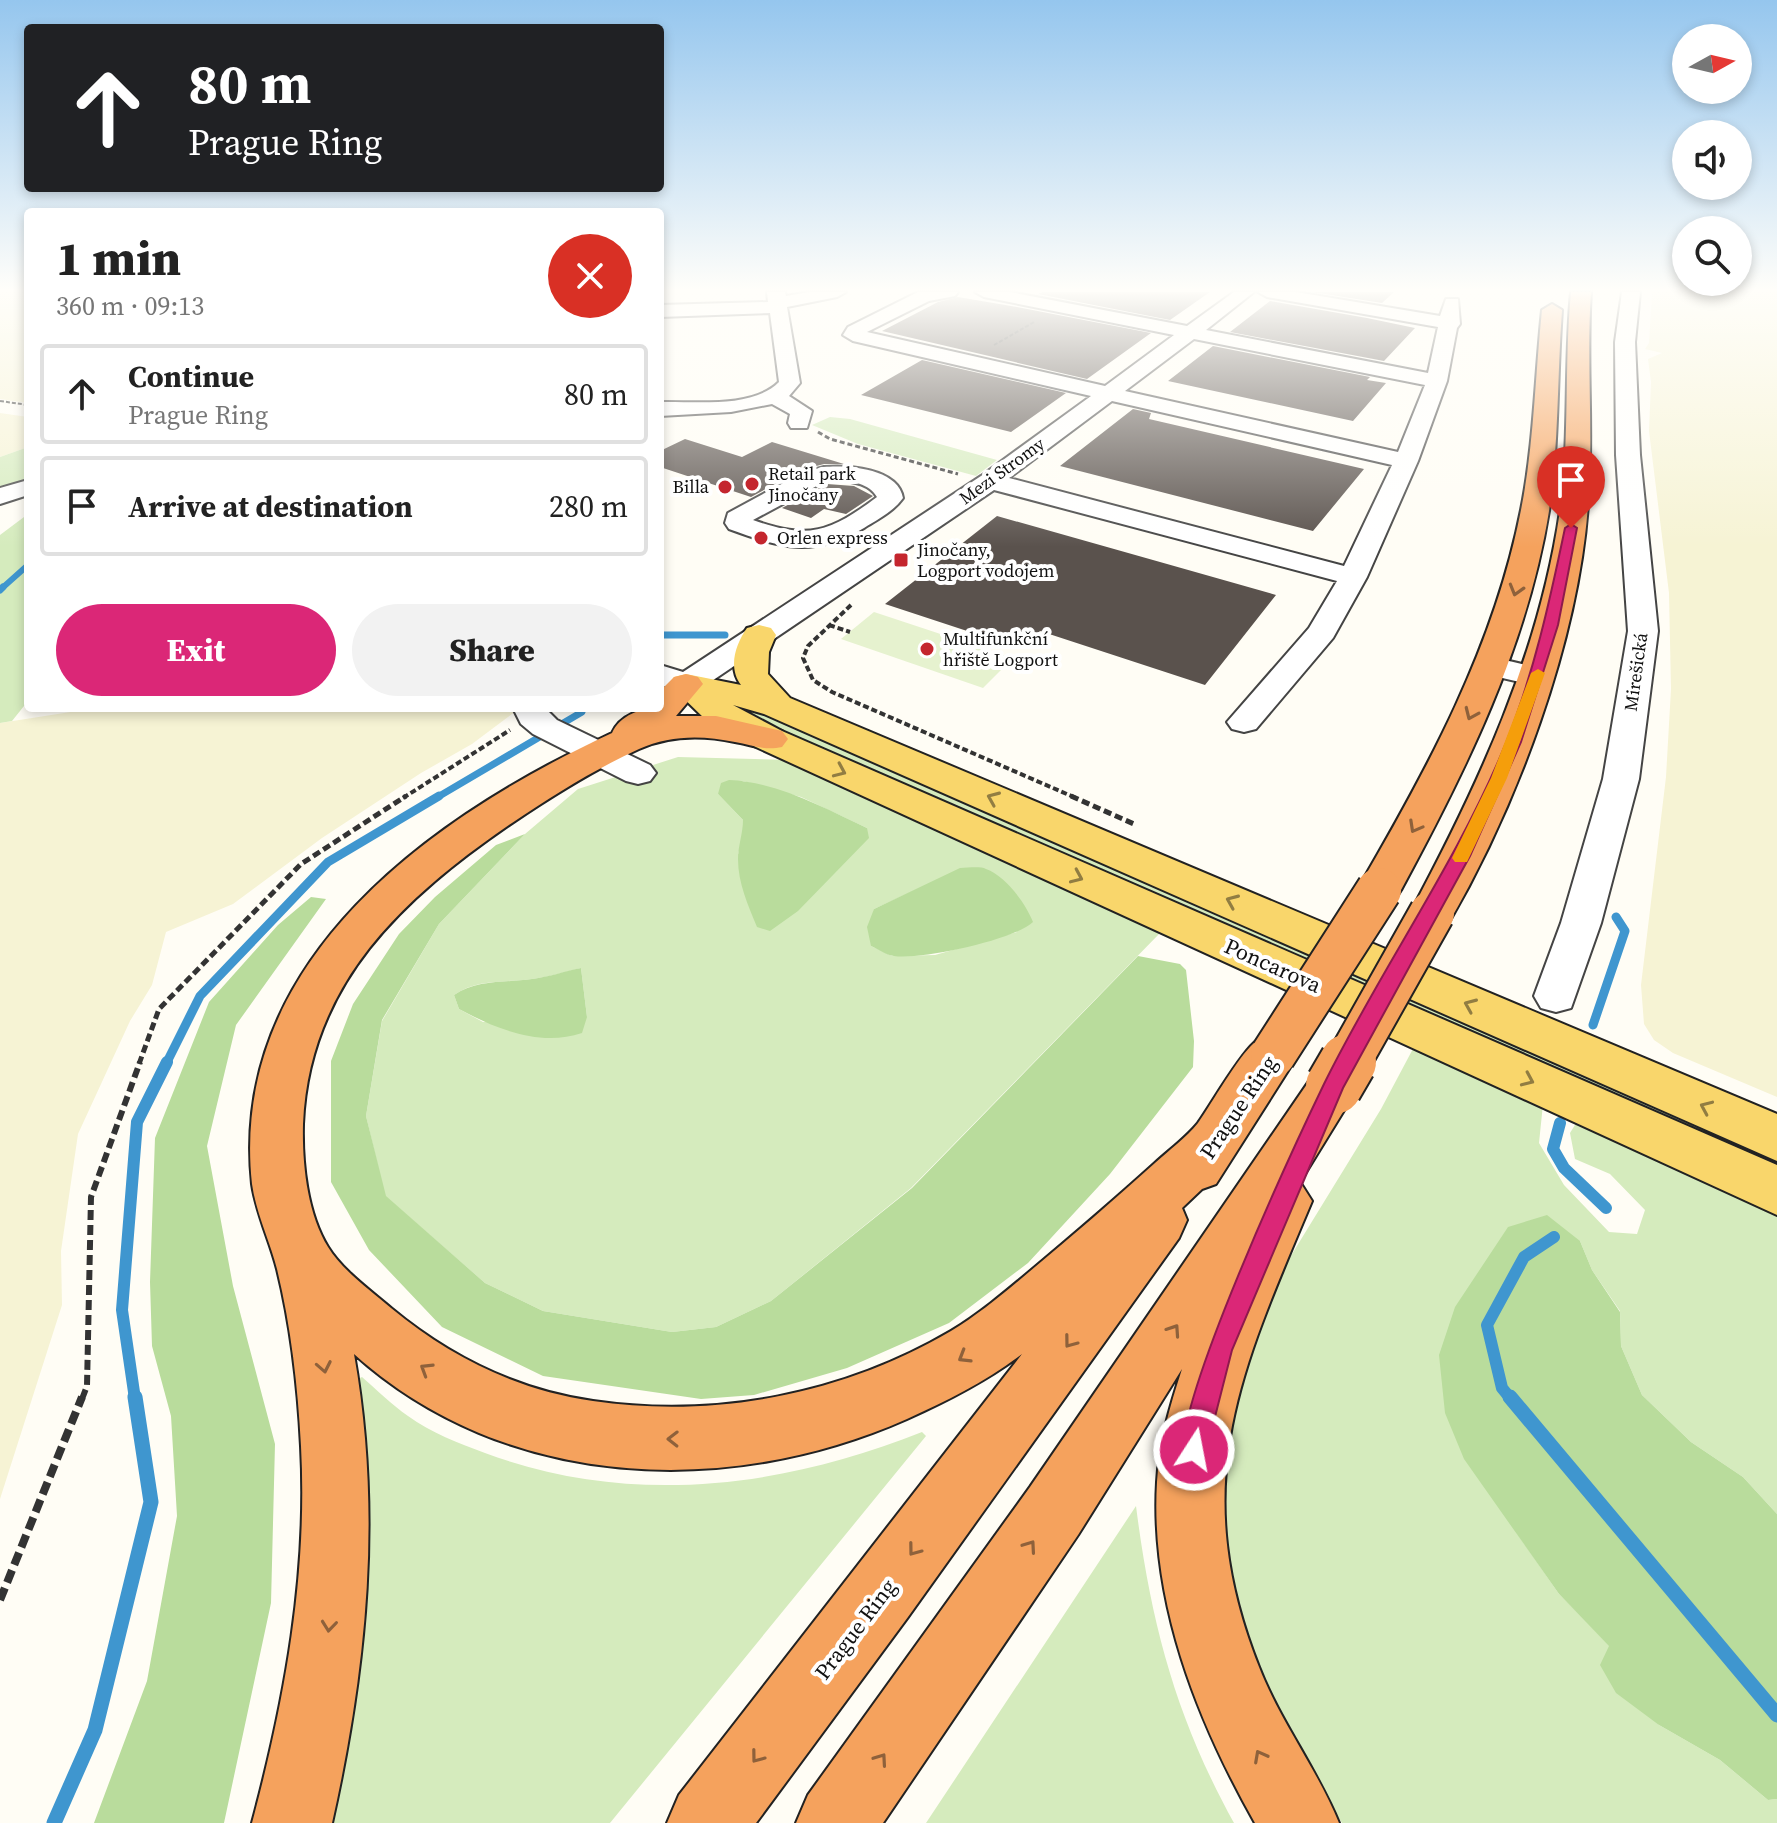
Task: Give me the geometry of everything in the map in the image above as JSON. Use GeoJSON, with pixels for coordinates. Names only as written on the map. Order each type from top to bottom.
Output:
{"type":"FeatureCollection","features":[{"type":"Feature","properties":{"kind":"highway","name":"Prague Ring"},"geometry":{"type":"LineString","coordinates":[[707,1823],[918,1546],[1214,1143],[1379,890],[1438,783],[1492,666],[1521,575],[1536,502],[1547,377]]}},
{"type":"Feature","properties":{"kind":"highway"},"geometry":{"type":"LineString","coordinates":[[836,1823],[1054,1511],[1334,1086],[1432,913],[1499,778],[1537,677],[1564,573],[1574,507],[1578,377]]}},
{"type":"Feature","properties":{"kind":"highway"},"geometry":{"type":"LineString","coordinates":[[664,705],[669,685]]}},
{"type":"Feature","properties":{"kind":"highway"},"geometry":{"type":"LineString","coordinates":[[292,1823],[306,1770],[325,1665],[336,1565],[335,1464],[328,1389],[304,1263],[284,1207],[279,1182],[276,1127],[288,1054],[309,1003],[350,938],[387,898],[435,858],[527,795],[559,731],[623,712]]}},
{"type":"Feature","properties":{"kind":"highway"},"geometry":{"type":"LineString","coordinates":[[559,731],[649,712]]}},
{"type":"Feature","properties":{"kind":"highway"},"geometry":{"type":"LineString","coordinates":[[559,731],[640,734],[681,725],[773,722]]}},
{"type":"Feature","properties":{"kind":"highway"},"geometry":{"type":"LineString","coordinates":[[1299,1823],[1243,1724],[1205,1620],[1195,1570],[1190,1516],[1191,1471],[1197,1429],[1220,1350],[1334,1086]]}},
{"type":"Feature","properties":{"kind":"highway"},"geometry":{"type":"LineString","coordinates":[[304,1263],[337,1300],[383,1341],[453,1386],[513,1413],[564,1427],[624,1436],[687,1439],[750,1433],[810,1421],[882,1399],[975,1351],[1026,1313],[1214,1143]]}},
{"type":"Feature","properties":{"kind":"main road"},"geometry":{"type":"LineString","coordinates":[[759,635],[752,652],[751,675],[773,722]]}},
{"type":"Feature","properties":{"kind":"main road"},"geometry":{"type":"LineString","coordinates":[[669,685],[719,712],[773,722]]}},
{"type":"Feature","properties":{"kind":"main road","name":"Poncarova"},"geometry":{"type":"LineString","coordinates":[[773,722],[912,764],[1777,1138]]}},
{"type":"Feature","properties":{"kind":"main road","name":"Poncarova"},"geometry":{"type":"LineString","coordinates":[[773,722],[1777,1191]]}},
{"type":"Feature","properties":{"kind":"street"},"geometry":{"type":"LineString","coordinates":[[664,409],[743,403],[776,397],[790,383],[789,377]]}},
{"type":"Feature","properties":{"kind":"street"},"geometry":{"type":"LineString","coordinates":[[1038,377],[1406,461]]}},
{"type":"Feature","properties":{"kind":"street","name":"Mezi Stromy"},"geometry":{"type":"LineString","coordinates":[[669,685],[759,635],[875,559],[990,481],[1130,377]]}},
{"type":"Feature","properties":{"kind":"street"},"geometry":{"type":"LineString","coordinates":[[1418,377],[1437,381]]}},
{"type":"Feature","properties":{"kind":"street"},"geometry":{"type":"LineString","coordinates":[[1244,722],[1322,632],[1353,577],[1406,461],[1438,377]]}},
{"type":"Feature","properties":{"kind":"street","name":"Mirešická"},"geometry":{"type":"LineString","coordinates":[[1556,996],[1581,923],[1621,779],[1643,631],[1628,455],[1626,377]]}},
{"type":"Feature","properties":{"kind":"street"},"geometry":{"type":"LineString","coordinates":[[776,397],[801,411],[799,423]]}},
{"type":"Feature","properties":{"kind":"street"},"geometry":{"type":"LineString","coordinates":[[828,538],[885,504],[890,498],[889,491],[882,484],[850,474],[824,474],[750,511],[828,538],[875,559]]}},
{"type":"Feature","properties":{"kind":"street"},"geometry":{"type":"LineString","coordinates":[[990,481],[1353,577]]}},
{"type":"Feature","properties":{"kind":"street"},"geometry":{"type":"LineString","coordinates":[[0,496],[24,488]]}},
{"type":"Feature","properties":{"kind":"street"},"geometry":{"type":"LineString","coordinates":[[1492,666],[1537,677]]}},
{"type":"Feature","properties":{"kind":"street"},"geometry":{"type":"LineString","coordinates":[[559,731],[638,773]]}},
{"type":"Feature","properties":{"kind":"path"},"geometry":{"type":"LineString","coordinates":[[0,401],[24,404]]}},
{"type":"Feature","properties":{"kind":"path"},"geometry":{"type":"LineString","coordinates":[[799,423],[830,439],[948,472]]}},
{"type":"Feature","properties":{"kind":"path"},"geometry":{"type":"LineString","coordinates":[[854,597],[848,611],[808,646],[803,658],[813,680],[832,692],[1141,827]]}},
{"type":"Feature","properties":{"kind":"path"},"geometry":{"type":"LineString","coordinates":[[828,626],[848,633]]}},
{"type":"Feature","properties":{"kind":"path"},"geometry":{"type":"LineString","coordinates":[[0,1600],[87,1386],[91,1197],[159,1009],[301,864],[559,731]]}},
{"type":"Feature","properties":{"kind":"shaded area"},"geometry":{"type":"Polygon","coordinates":[[[0,377],[24,377],[24,402],[0,399],[0,377]]]}},
{"type":"Feature","properties":{"kind":"shaded area"},"geometry":{"type":"Polygon","coordinates":[[[1650,377],[1777,377],[1777,1097],[1673,1053],[1654,1040],[1644,1024],[1641,985],[1666,777],[1671,689],[1669,593],[1649,431],[1650,377]]]}},
{"type":"Feature","properties":{"kind":"shaded area"},"geometry":{"type":"Polygon","coordinates":[[[0,413],[24,416],[24,448],[0,457],[0,413]]]}},
{"type":"Feature","properties":{"kind":"shaded area"},"geometry":{"type":"Polygon","coordinates":[[[70,712],[515,712],[472,744],[421,773],[322,838],[233,904],[166,932],[152,985],[130,1021],[78,1134],[61,1251],[62,1305],[0,1499],[0,723],[70,712]]]}},
{"type":"Feature","properties":{"kind":"green space"},"geometry":{"type":"Polygon","coordinates":[[[830,417],[850,419],[997,460],[976,476],[858,444],[812,425],[830,417]]]}},
{"type":"Feature","properties":{"kind":"green space"},"geometry":{"type":"Polygon","coordinates":[[[24,448],[24,480],[0,487],[0,457],[24,448]]]}},
{"type":"Feature","properties":{"kind":"green space"},"geometry":{"type":"Polygon","coordinates":[[[24,517],[24,706],[12,721],[0,723],[0,535],[24,517]]]}},
{"type":"Feature","properties":{"kind":"green space","name":"Multifunkční hřiště Logport"},"geometry":{"type":"Polygon","coordinates":[[[874,612],[1013,658],[983,688],[841,639],[874,612]]]}},
{"type":"Feature","properties":{"kind":"green space"},"geometry":{"type":"Polygon","coordinates":[[[748,706],[1777,1152],[1777,1174],[743,715],[741,711],[748,706]]]}},
{"type":"Feature","properties":{"kind":"green space"},"geometry":{"type":"Polygon","coordinates":[[[678,757],[794,760],[1160,933],[911,1188],[771,1301],[716,1327],[672,1332],[543,1311],[485,1283],[385,1196],[366,1116],[382,1021],[439,924],[525,834],[578,789],[678,757]],[[743,781],[718,794],[743,820],[743,838],[738,854],[867,828],[801,797],[743,781]],[[924,886],[874,909],[871,946],[892,956],[935,955],[1017,932],[924,886]],[[581,968],[538,978],[482,984],[454,995],[459,1009],[483,1022],[587,1017],[581,968]]]}},
{"type":"Feature","properties":{"kind":"green space"},"geometry":{"type":"Polygon","coordinates":[[[729,780],[783,791],[867,828],[869,838],[798,911],[770,931],[757,927],[742,885],[738,859],[743,820],[718,794],[721,783],[729,780]]]}},
{"type":"Feature","properties":{"kind":"green space"},"geometry":{"type":"Polygon","coordinates":[[[525,834],[439,924],[382,1020],[366,1116],[386,1196],[485,1283],[543,1311],[672,1332],[716,1327],[771,1301],[912,1188],[1138,956],[1180,964],[1186,970],[1194,1041],[1193,1067],[1110,1174],[1028,1263],[949,1323],[847,1368],[754,1395],[701,1399],[543,1376],[442,1327],[369,1250],[331,1182],[331,1061],[353,1004],[399,934],[435,897],[496,845],[525,834]]]}},
{"type":"Feature","properties":{"kind":"green space"},"geometry":{"type":"Polygon","coordinates":[[[960,868],[983,868],[1001,878],[1026,907],[1033,922],[988,942],[924,955],[894,956],[871,946],[867,927],[874,909],[960,868]]]}},
{"type":"Feature","properties":{"kind":"green space"},"geometry":{"type":"Polygon","coordinates":[[[311,897],[326,899],[236,1025],[207,1146],[233,1286],[275,1444],[271,1603],[224,1823],[94,1823],[147,1681],[177,1516],[171,1416],[152,1346],[150,1282],[155,1138],[209,1002],[278,925],[311,897]]]}},
{"type":"Feature","properties":{"kind":"green space"},"geometry":{"type":"Polygon","coordinates":[[[581,968],[587,1017],[582,1033],[566,1037],[534,1037],[503,1029],[459,1009],[454,995],[482,984],[538,978],[581,968]]]}},
{"type":"Feature","properties":{"kind":"green space"},"geometry":{"type":"Polygon","coordinates":[[[1415,1045],[1543,1104],[1539,1143],[1564,1185],[1609,1232],[1637,1234],[1645,1210],[1610,1174],[1575,1159],[1570,1133],[1578,1120],[1777,1213],[1777,1514],[1743,1477],[1691,1442],[1642,1395],[1621,1346],[1620,1311],[1592,1270],[1580,1241],[1516,1532],[1559,1594],[1610,1646],[1659,1725],[1720,1760],[1768,1800],[1777,1799],[1777,1823],[1342,1823],[1286,1737],[1237,1625],[1220,1542],[1219,1460],[1235,1393],[1273,1285],[1381,1109],[1415,1045]]]}},
{"type":"Feature","properties":{"kind":"green space"},"geometry":{"type":"Polygon","coordinates":[[[1547,1215],[1580,1241],[1592,1270],[1620,1312],[1621,1346],[1642,1395],[1691,1442],[1743,1477],[1777,1514],[1777,1799],[1768,1800],[1720,1760],[1659,1725],[1616,1693],[1600,1665],[1609,1646],[1559,1594],[1464,1459],[1445,1413],[1439,1355],[1455,1307],[1508,1227],[1547,1215]]]}},
{"type":"Feature","properties":{"kind":"green space"},"geometry":{"type":"Polygon","coordinates":[[[362,1377],[408,1416],[445,1437],[539,1470],[594,1480],[650,1485],[705,1484],[760,1477],[869,1451],[922,1432],[926,1436],[610,1823],[323,1823],[354,1381],[362,1377]]]}},
{"type":"Feature","properties":{"kind":"green space"},"geometry":{"type":"Polygon","coordinates":[[[1136,1506],[1149,1591],[1181,1708],[1234,1823],[926,1823],[1136,1506]]]}},
{"type":"Feature","properties":{"kind":"building"},"geometry":{"type":"Polygon","coordinates":[[[892,377],[997,377],[1066,393],[1011,432],[861,395],[892,377]]]}},
{"type":"Feature","properties":{"kind":"building"},"geometry":{"type":"Polygon","coordinates":[[[1173,377],[1370,377],[1367,380],[1386,383],[1353,421],[1168,381],[1173,377]]]}},
{"type":"Feature","properties":{"kind":"building"},"geometry":{"type":"Polygon","coordinates":[[[1133,409],[1151,413],[1149,419],[1364,469],[1313,531],[1060,466],[1133,409]]]}},
{"type":"Feature","properties":{"kind":"building","name":"Retail park Jinočany"},"geometry":{"type":"Polygon","coordinates":[[[685,439],[742,457],[772,442],[844,464],[824,464],[801,470],[751,497],[664,468],[664,449],[685,439]]]}},
{"type":"Feature","properties":{"kind":"building"},"geometry":{"type":"Polygon","coordinates":[[[827,484],[854,486],[873,496],[846,514],[824,509],[811,518],[782,508],[827,484]]]}},
{"type":"Feature","properties":{"kind":"building"},"geometry":{"type":"Polygon","coordinates":[[[997,516],[1276,595],[1205,685],[1040,631],[1022,649],[885,604],[997,516]]]}},
{"type":"Feature","properties":{"kind":"waterway"},"geometry":{"type":"LineString","coordinates":[[1,589],[24,569]]}},
{"type":"Feature","properties":{"kind":"waterway"},"geometry":{"type":"LineString","coordinates":[[664,635],[725,635]]}},
{"type":"Feature","properties":{"kind":"waterway"},"geometry":{"type":"LineString","coordinates":[[436,798],[582,712]]}},
{"type":"Feature","properties":{"kind":"waterway"},"geometry":{"type":"LineString","coordinates":[[135,1399],[122,1310],[137,1122],[200,996],[328,862],[439,796]]}},
{"type":"Feature","properties":{"kind":"waterway"},"geometry":{"type":"LineString","coordinates":[[1593,1025],[1625,931],[1616,917]]}},
{"type":"Feature","properties":{"kind":"waterway"},"geometry":{"type":"LineString","coordinates":[[1560,1123],[1553,1149],[1564,1168],[1606,1208]]}},
{"type":"Feature","properties":{"kind":"waterway"},"geometry":{"type":"LineString","coordinates":[[1511,1399],[1502,1388],[1487,1325],[1524,1257],[1554,1237]]}},
{"type":"Feature","properties":{"kind":"waterway"},"geometry":{"type":"LineString","coordinates":[[54,1823],[95,1730],[151,1502],[135,1397]]}},
{"type":"Feature","properties":{"kind":"waterway"},"geometry":{"type":"LineString","coordinates":[[1510,1397],[1777,1715]]}},
{"type":"Feature","properties":{"kind":"slow traffic"},"geometry":{"type":"LineString","coordinates":[[1461,858],[1514,742],[1538,673]]}},
{"type":"Feature","properties":{"kind":"place","name":"Retail park Jinočany"},"geometry":{"type":"Point","coordinates":[752,484]}},
{"type":"Feature","properties":{"kind":"place","name":"Billa"},"geometry":{"type":"Point","coordinates":[725,487]}},
{"type":"Feature","properties":{"kind":"place","name":"Orlen express"},"geometry":{"type":"Point","coordinates":[761,538]}},
{"type":"Feature","properties":{"kind":"place","name":"Jinočany, Logport vodojem"},"geometry":{"type":"Point","coordinates":[901,560]}},
{"type":"Feature","properties":{"kind":"place","name":"Multifunkční hřiště Logport"},"geometry":{"type":"Point","coordinates":[927,649]}},
{"type":"Feature","properties":{"kind":"route"},"geometry":{"type":"LineString","coordinates":[[1194,1450],[1220,1350],[1334,1086],[1462,856],[1514,742],[1551,625],[1569,550],[1571,528]]}}]}
